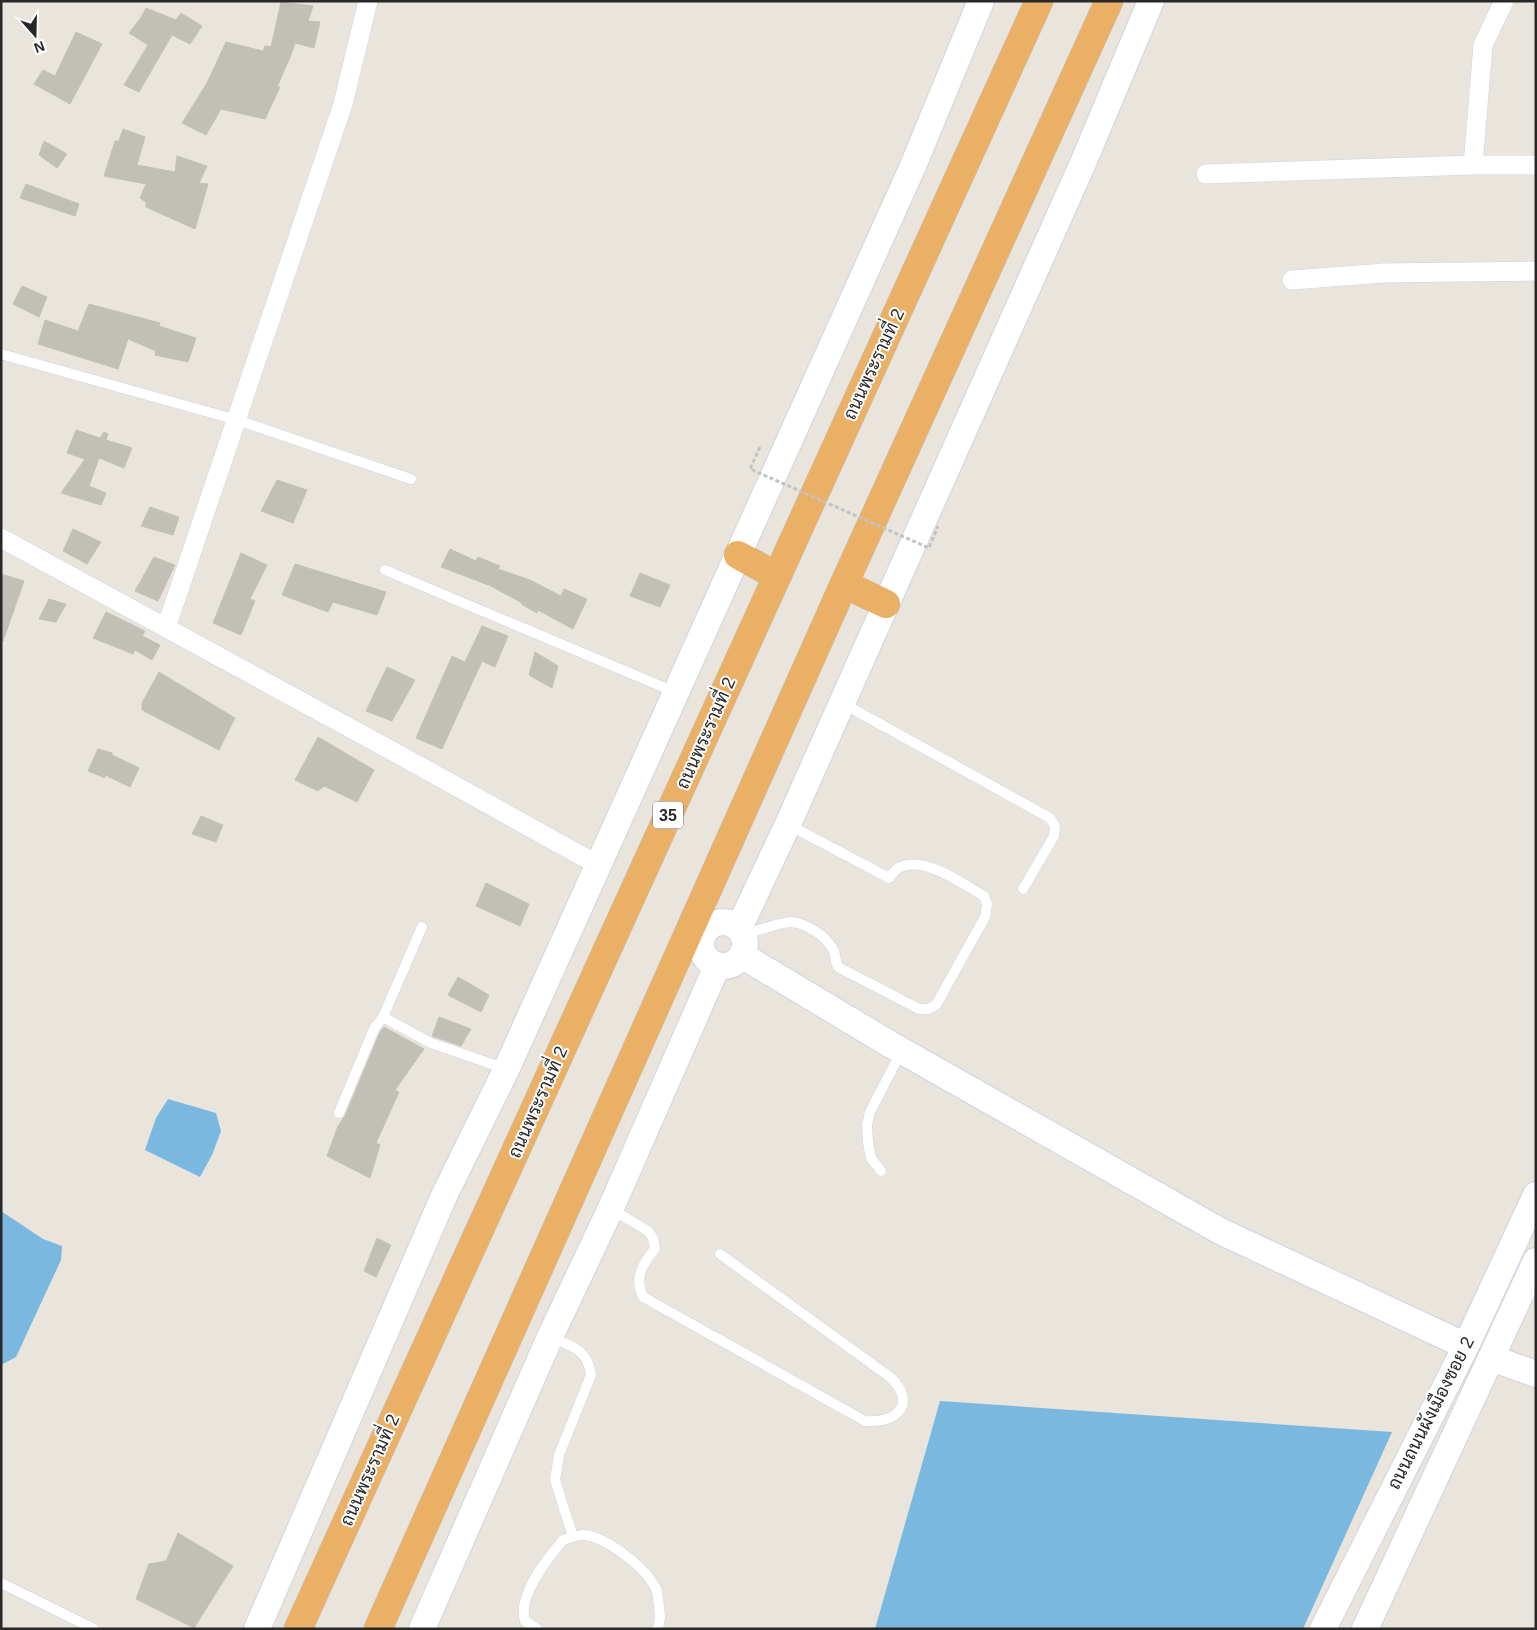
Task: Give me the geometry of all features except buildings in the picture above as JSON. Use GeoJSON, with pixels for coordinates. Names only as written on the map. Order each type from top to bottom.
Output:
{"type":"FeatureCollection","features":[{"type":"Feature","properties":{"kind":"highway","name":"ถนนพระรามที่ 2"},"geometry":{"type":"LineString","coordinates":[[298,1629],[1039,1]]}},
{"type":"Feature","properties":{"kind":"highway"},"geometry":{"type":"LineString","coordinates":[[378,1629],[695,938],[844,584],[1109,1]]}},
{"type":"Feature","properties":{"kind":"highway"},"geometry":{"type":"LineString","coordinates":[[738,556],[777,576]]}},
{"type":"Feature","properties":{"kind":"highway"},"geometry":{"type":"LineString","coordinates":[[844,584],[886,604]]}},
{"type":"Feature","properties":{"kind":"main road","name":"35"},"geometry":{"type":"LineString","coordinates":[[257,1629],[444,1196],[506,1070],[738,556],[913,166],[981,1]]}},
{"type":"Feature","properties":{"kind":"main road"},"geometry":{"type":"LineString","coordinates":[[1151,1],[1082,163],[788,824],[742,940],[731,965],[717,966],[705,957],[695,938],[702,936],[706,930],[719,922],[726,922],[742,940],[902,1051],[1220,1231],[1466,1346]]}},
{"type":"Feature","properties":{"kind":"main road"},"geometry":{"type":"LineString","coordinates":[[422,1629],[550,1337],[610,1208],[717,966]]}},
{"type":"Feature","properties":{"kind":"main road","name":"ถนนถนนผังเมืองซอย 2"},"geometry":{"type":"LineString","coordinates":[[1323,1629],[1466,1346],[1536,1195]]}},
{"type":"Feature","properties":{"kind":"main road","name":"ถนนถนนผังเมืองซอย 2"},"geometry":{"type":"LineString","coordinates":[[1365,1629],[1536,1262]]}},
{"type":"Feature","properties":{"kind":"main road"},"geometry":{"type":"LineString","coordinates":[[1491,1358],[1536,1374]]}},
{"type":"Feature","properties":{"kind":"street"},"geometry":{"type":"LineString","coordinates":[[166,628],[343,104],[368,1]]}},
{"type":"Feature","properties":{"kind":"street"},"geometry":{"type":"LineString","coordinates":[[1473,165],[1484,45],[1504,1]]}},
{"type":"Feature","properties":{"kind":"street"},"geometry":{"type":"LineString","coordinates":[[1206,174],[1473,165],[1536,166]]}},
{"type":"Feature","properties":{"kind":"street"},"geometry":{"type":"LineString","coordinates":[[1292,280],[1384,273],[1536,271]]}},
{"type":"Feature","properties":{"kind":"street"},"geometry":{"type":"LineString","coordinates":[[1,538],[598,865]]}},
{"type":"Feature","properties":{"kind":"lane"},"geometry":{"type":"LineString","coordinates":[[1,354],[237,420],[410,479]]}},
{"type":"Feature","properties":{"kind":"lane"},"geometry":{"type":"LineString","coordinates":[[385,570],[676,693]]}},
{"type":"Feature","properties":{"kind":"lane"},"geometry":{"type":"LineString","coordinates":[[842,703],[1050,818],[1056,826],[1054,836],[1023,889]]}},
{"type":"Feature","properties":{"kind":"lane"},"geometry":{"type":"LineString","coordinates":[[742,940],[792,922],[817,932],[826,938],[834,951],[834,960],[838,967],[918,1009],[936,1005],[985,917],[987,904],[984,896],[933,868],[918,864],[906,865],[898,868],[889,878],[788,824]]}},
{"type":"Feature","properties":{"kind":"lane"},"geometry":{"type":"LineString","coordinates":[[339,1113],[374,1030],[383,1017],[422,927]]}},
{"type":"Feature","properties":{"kind":"lane"},"geometry":{"type":"LineString","coordinates":[[383,1017],[431,1043],[506,1070]]}},
{"type":"Feature","properties":{"kind":"lane"},"geometry":{"type":"LineString","coordinates":[[881,1171],[871,1158],[868,1142],[870,1112],[902,1051]]}},
{"type":"Feature","properties":{"kind":"lane"},"geometry":{"type":"LineString","coordinates":[[610,1208],[648,1231],[654,1238],[655,1249],[638,1277],[639,1289],[643,1296],[865,1421],[875,1422],[892,1418],[901,1410],[904,1400],[902,1391],[890,1377],[720,1254]]}},
{"type":"Feature","properties":{"kind":"lane"},"geometry":{"type":"LineString","coordinates":[[550,1337],[582,1352],[589,1363],[591,1375],[559,1455],[556,1480],[573,1537]]}},
{"type":"Feature","properties":{"kind":"lane"},"geometry":{"type":"LineString","coordinates":[[537,1629],[524,1621],[522,1612],[531,1585],[563,1540],[583,1534],[597,1538],[623,1554],[644,1571],[657,1591],[660,1614],[660,1625],[657,1629]]}},
{"type":"Feature","properties":{"kind":"lane"},"geometry":{"type":"LineString","coordinates":[[1,1582],[94,1629]]}},
{"type":"Feature","properties":{"kind":"path"},"geometry":{"type":"LineString","coordinates":[[760,446],[750,468],[929,548],[938,526]]}},
{"type":"Feature","properties":{"kind":"water"},"geometry":{"type":"Polygon","coordinates":[[[168,1099],[216,1113],[221,1131],[212,1155],[200,1177],[145,1150],[156,1118],[168,1099]]]}},
{"type":"Feature","properties":{"kind":"water"},"geometry":{"type":"Polygon","coordinates":[[[1,1211],[43,1239],[62,1246],[61,1260],[16,1357],[1,1365],[1,1211]]]}},
{"type":"Feature","properties":{"kind":"water"},"geometry":{"type":"Polygon","coordinates":[[[940,1401],[1392,1432],[1303,1629],[875,1629],[940,1401]]]}}]}
